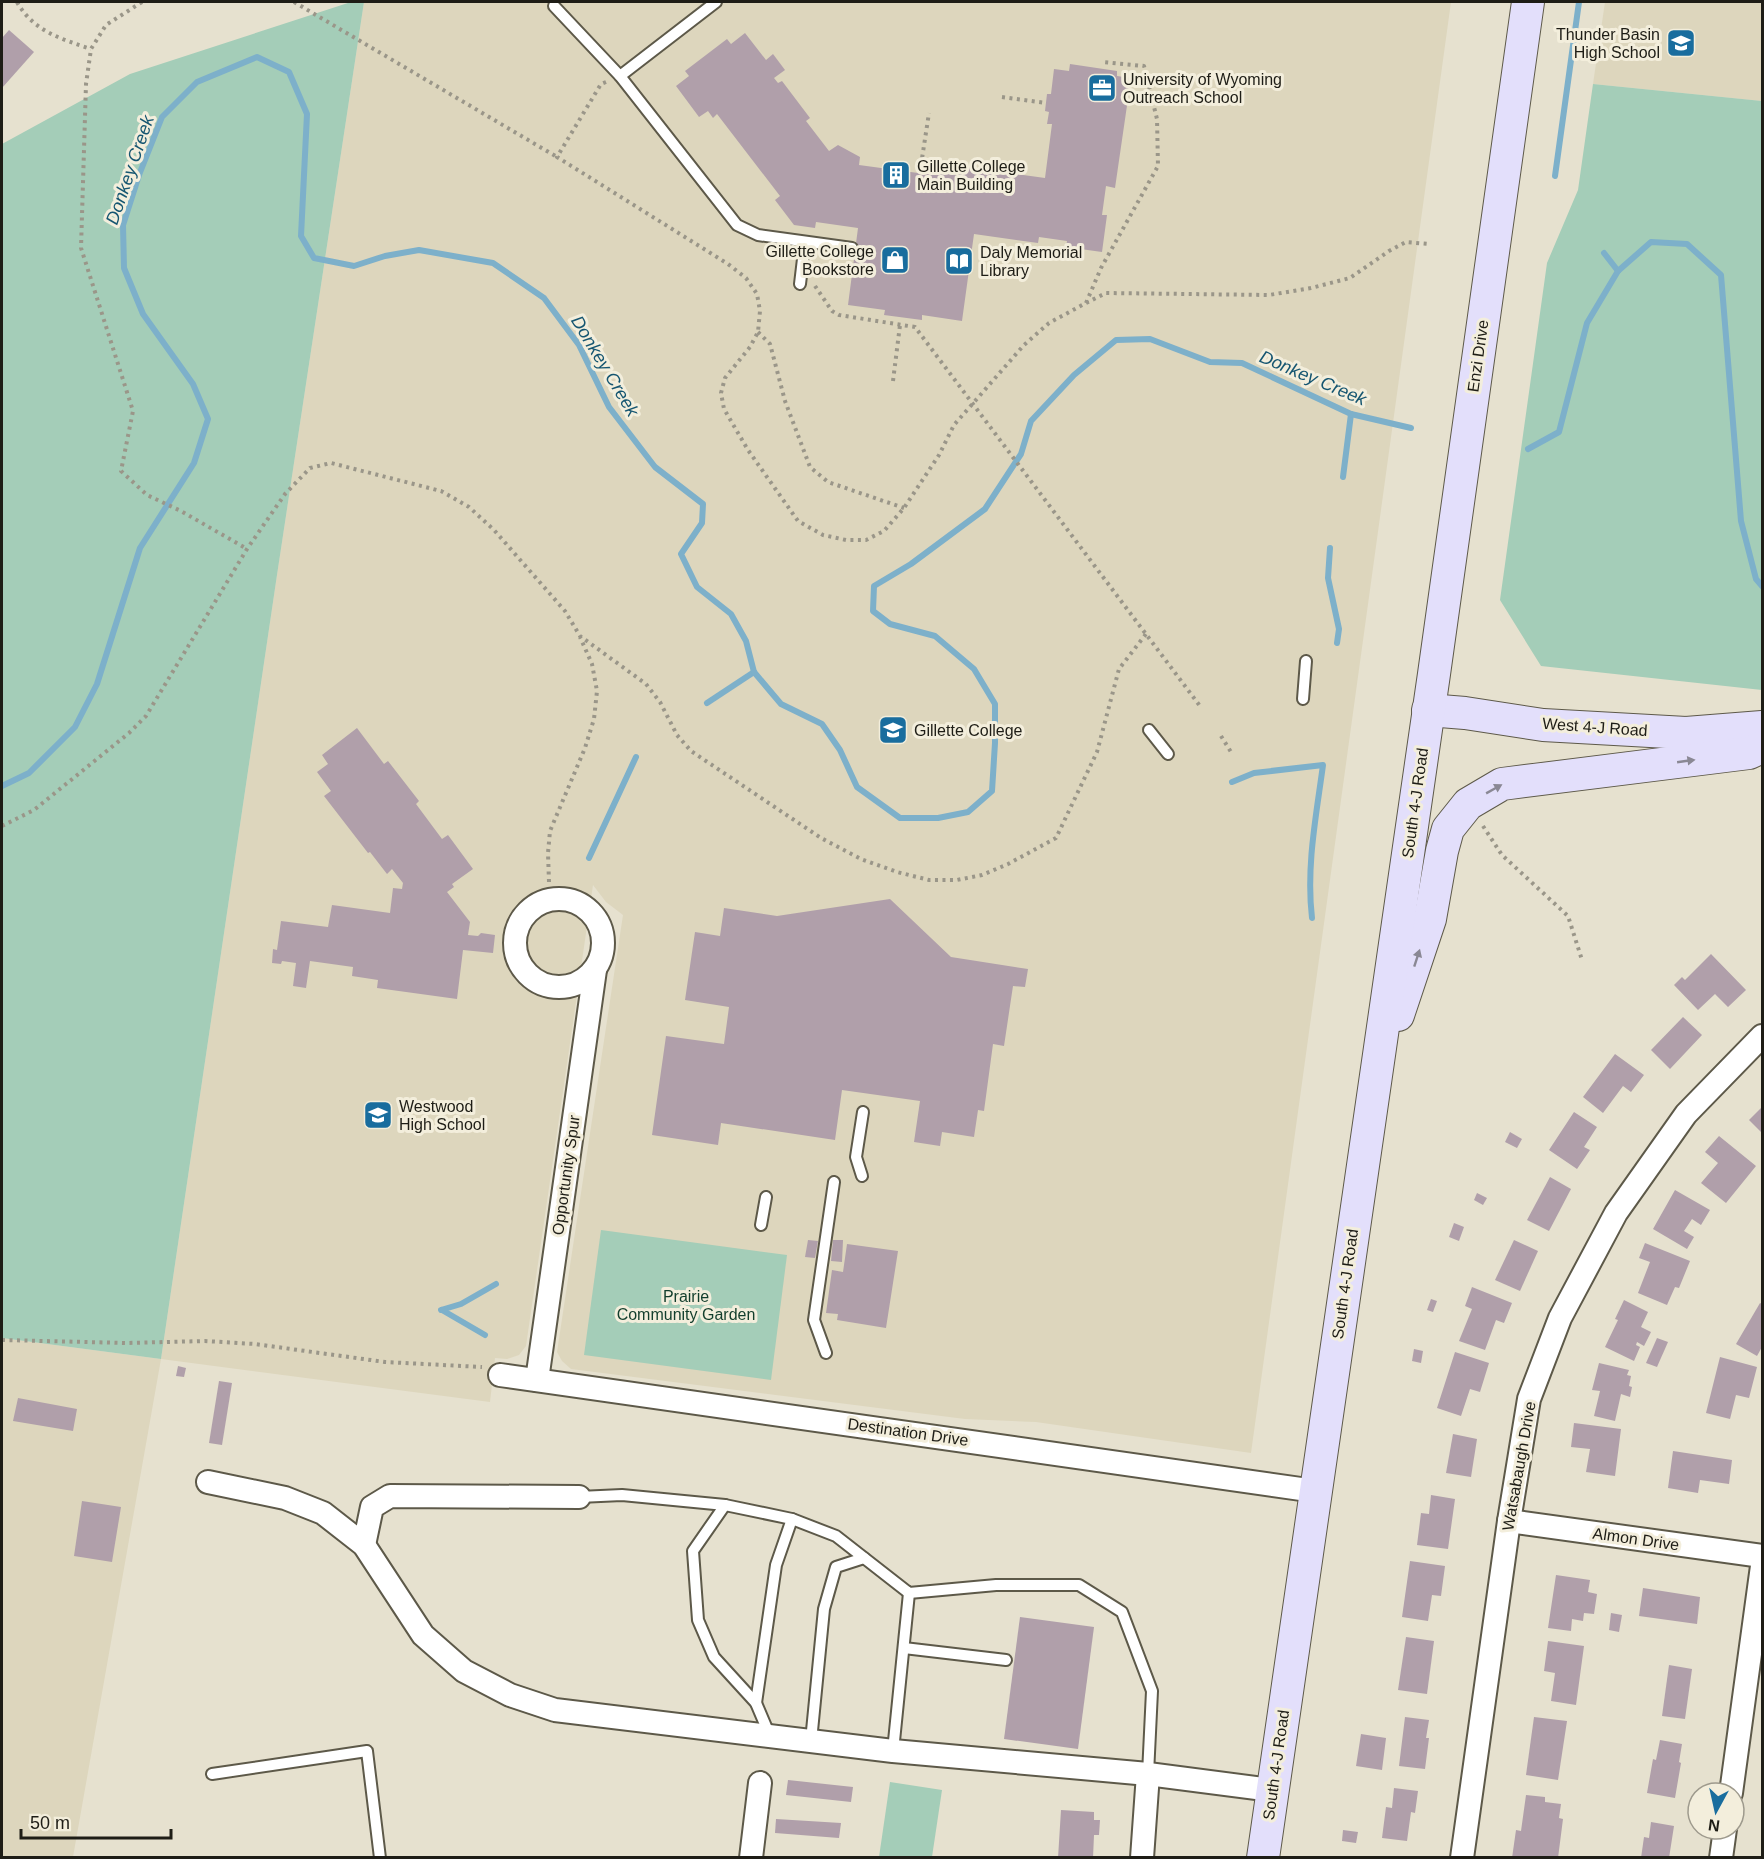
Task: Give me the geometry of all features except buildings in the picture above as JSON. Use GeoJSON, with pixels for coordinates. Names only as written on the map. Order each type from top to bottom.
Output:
{"type":"FeatureCollection","features":[{"type":"Feature","properties":{"kind":"main road","name":"Enzi Drive"},"geometry":{"type":"LineString","coordinates":[[1428,710],[1528,2]]}},
{"type":"Feature","properties":{"kind":"main road","name":"West 4-J Road"},"geometry":{"type":"LineString","coordinates":[[1428,710],[1465,713],[1543,725],[1686,733],[1762,727]]}},
{"type":"Feature","properties":{"kind":"main road","name":"South 4-J Road"},"geometry":{"type":"LineString","coordinates":[[1263,1857],[1428,710]]}},
{"type":"Feature","properties":{"kind":"main road"},"geometry":{"type":"LineString","coordinates":[[1372,1093],[1430,919],[1448,829],[1468,804],[1502,784],[1749,753],[1762,747]]}},
{"type":"Feature","properties":{"kind":"street","name":"Opportunity Spur"},"geometry":{"type":"LineString","coordinates":[[537,1380],[595,970]]}},
{"type":"Feature","properties":{"kind":"street","name":"Watsabaugh Drive"},"geometry":{"type":"LineString","coordinates":[[1462,1857],[1509,1521],[1529,1399],[1560,1318],[1616,1213],[1686,1114],[1762,1036]]}},
{"type":"Feature","properties":{"kind":"street","name":"Destination Drive"},"geometry":{"type":"LineString","coordinates":[[500,1375],[1315,1491]]}},
{"type":"Feature","properties":{"kind":"street"},"geometry":{"type":"LineString","coordinates":[[208,1482],[285,1498],[323,1513],[364,1545],[423,1635],[464,1671],[510,1695],[555,1710],[893,1751],[1148,1774],[1272,1790]]}},
{"type":"Feature","properties":{"kind":"street"},"geometry":{"type":"LineString","coordinates":[[364,1545],[372,1507],[390,1496],[579,1497]]}},
{"type":"Feature","properties":{"kind":"street","name":"Almon Drive"},"geometry":{"type":"LineString","coordinates":[[1509,1521],[1762,1556]]}},
{"type":"Feature","properties":{"kind":"street"},"geometry":{"type":"LineString","coordinates":[[1733,1781],[1762,1566]]}},
{"type":"Feature","properties":{"kind":"street"},"geometry":{"type":"LineString","coordinates":[[1142,1857],[1148,1774]]}},
{"type":"Feature","properties":{"kind":"street"},"geometry":{"type":"LineString","coordinates":[[751,1857],[760,1783]]}},
{"type":"Feature","properties":{"kind":"street"},"geometry":{"type":"LineString","coordinates":[[1722,1857],[1724,1841]]}},
{"type":"Feature","properties":{"kind":"lane"},"geometry":{"type":"LineString","coordinates":[[620,76],[716,2]]}},
{"type":"Feature","properties":{"kind":"lane"},"geometry":{"type":"LineString","coordinates":[[554,6],[620,76],[737,225],[759,235],[852,248]]}},
{"type":"Feature","properties":{"kind":"lane"},"geometry":{"type":"LineString","coordinates":[[800,284],[805,242]]}},
{"type":"Feature","properties":{"kind":"lane"},"geometry":{"type":"LineString","coordinates":[[1303,699],[1306,661]]}},
{"type":"Feature","properties":{"kind":"lane"},"geometry":{"type":"LineString","coordinates":[[1149,730],[1168,754]]}},
{"type":"Feature","properties":{"kind":"lane"},"geometry":{"type":"LineString","coordinates":[[862,1176],[856,1157],[863,1112]]}},
{"type":"Feature","properties":{"kind":"lane"},"geometry":{"type":"LineString","coordinates":[[826,1353],[814,1320],[834,1182]]}},
{"type":"Feature","properties":{"kind":"lane"},"geometry":{"type":"LineString","coordinates":[[761,1225],[766,1197]]}},
{"type":"Feature","properties":{"kind":"lane"},"geometry":{"type":"LineString","coordinates":[[579,1497],[622,1495],[725,1505],[792,1520],[836,1536],[909,1593],[996,1585],[1079,1585],[1122,1612],[1152,1691],[1148,1774]]}},
{"type":"Feature","properties":{"kind":"lane"},"geometry":{"type":"LineString","coordinates":[[725,1505],[693,1551],[698,1620],[714,1657],[756,1703],[770,1736]]}},
{"type":"Feature","properties":{"kind":"lane"},"geometry":{"type":"LineString","coordinates":[[756,1703],[776,1565],[792,1520]]}},
{"type":"Feature","properties":{"kind":"lane"},"geometry":{"type":"LineString","coordinates":[[811,1741],[824,1609],[836,1567],[864,1558]]}},
{"type":"Feature","properties":{"kind":"lane"},"geometry":{"type":"LineString","coordinates":[[893,1751],[909,1593]]}},
{"type":"Feature","properties":{"kind":"lane"},"geometry":{"type":"LineString","coordinates":[[904,1648],[1006,1660]]}},
{"type":"Feature","properties":{"kind":"lane"},"geometry":{"type":"LineString","coordinates":[[212,1774],[367,1751],[380,1857]]}},
{"type":"Feature","properties":{"kind":"path"},"geometry":{"type":"LineString","coordinates":[[17,2],[24,14],[41,28],[63,40],[91,49]]}},
{"type":"Feature","properties":{"kind":"path"},"geometry":{"type":"LineString","coordinates":[[142,2],[106,26],[91,49],[86,84],[81,248],[133,411],[121,471],[147,495],[181,511],[247,549]]}},
{"type":"Feature","properties":{"kind":"path"},"geometry":{"type":"LineString","coordinates":[[294,2],[557,157],[728,264],[746,278],[757,294],[760,311],[758,332],[750,347],[725,378],[721,393],[724,409],[748,450],[798,521],[823,535],[846,540],[866,540],[884,531],[904,508],[939,455],[954,425],[1024,345],[1049,323],[1086,303],[1106,293],[1269,295],[1311,288],[1350,279],[1389,251],[1406,242],[1429,244]]}},
{"type":"Feature","properties":{"kind":"path"},"geometry":{"type":"LineString","coordinates":[[1086,303],[1101,268],[1158,166],[1157,119],[1144,66],[1102,62]]}},
{"type":"Feature","properties":{"kind":"path"},"geometry":{"type":"LineString","coordinates":[[557,157],[601,84],[620,76]]}},
{"type":"Feature","properties":{"kind":"path"},"geometry":{"type":"LineString","coordinates":[[1002,97],[1046,103]]}},
{"type":"Feature","properties":{"kind":"path"},"geometry":{"type":"LineString","coordinates":[[921,165],[928,113]]}},
{"type":"Feature","properties":{"kind":"path"},"geometry":{"type":"LineString","coordinates":[[800,284],[815,286],[832,311],[839,315],[915,327],[1200,705]]}},
{"type":"Feature","properties":{"kind":"path"},"geometry":{"type":"LineString","coordinates":[[893,381],[900,325]]}},
{"type":"Feature","properties":{"kind":"path"},"geometry":{"type":"LineString","coordinates":[[758,332],[770,344],[785,401],[810,467],[828,482],[904,508]]}},
{"type":"Feature","properties":{"kind":"path"},"geometry":{"type":"LineString","coordinates":[[2,826],[34,810],[147,716],[247,549],[285,494],[310,468],[331,463],[441,491],[469,507],[494,530],[565,611],[580,636],[592,664],[597,691],[594,719],[585,748],[550,831],[549,882]]}},
{"type":"Feature","properties":{"kind":"path"},"geometry":{"type":"LineString","coordinates":[[580,636],[646,684],[660,702],[677,735],[691,751],[821,838],[861,859],[897,873],[929,880],[957,880],[982,875],[1008,864],[1056,838],[1097,753],[1119,669],[1146,634]]}},
{"type":"Feature","properties":{"kind":"path"},"geometry":{"type":"LineString","coordinates":[[1221,736],[1231,752]]}},
{"type":"Feature","properties":{"kind":"path"},"geometry":{"type":"LineString","coordinates":[[1481,823],[1502,855],[1568,916],[1582,960]]}},
{"type":"Feature","properties":{"kind":"path"},"geometry":{"type":"LineString","coordinates":[[2,1340],[127,1343],[225,1342],[385,1362],[491,1368],[500,1375]]}},
{"type":"Feature","properties":{"kind":"shaded area","name":"Gillette College"},"geometry":{"type":"Polygon","coordinates":[[[364,2],[1451,2],[1251,1453],[1036,1422],[965,1419],[571,1369],[562,1361],[557,1352],[623,915],[606,902],[593,885],[526,1346],[519,1355],[507,1359],[495,1358],[490,1402],[161,1359],[364,2]]]}},
{"type":"Feature","properties":{"kind":"shaded area","name":"Thunder Basin High School"},"geometry":{"type":"Polygon","coordinates":[[[1605,2],[1762,2],[1762,101],[1593,84],[1605,2]]]}},
{"type":"Feature","properties":{"kind":"shaded area"},"geometry":{"type":"Polygon","coordinates":[[[2,1338],[161,1359],[73,1857],[2,1858],[2,1338]]]}},
{"type":"Feature","properties":{"kind":"green space"},"geometry":{"type":"Polygon","coordinates":[[[351,2],[364,2],[161,1359],[2,1338],[2,144],[130,74],[351,2]]]}},
{"type":"Feature","properties":{"kind":"green space"},"geometry":{"type":"Polygon","coordinates":[[[1593,84],[1762,101],[1762,690],[1541,666],[1500,600],[1547,263],[1578,190],[1593,84]]]}},
{"type":"Feature","properties":{"kind":"green space","name":"Prairie Community Garden"},"geometry":{"type":"Polygon","coordinates":[[[601,1230],[787,1255],[771,1380],[584,1355],[601,1230]]]}},
{"type":"Feature","properties":{"kind":"green space"},"geometry":{"type":"Polygon","coordinates":[[[890,1782],[942,1790],[932,1857],[879,1857],[890,1782]]]}},
{"type":"Feature","properties":{"kind":"waterway"},"geometry":{"type":"LineString","coordinates":[[1555,176],[1579,2]]}},
{"type":"Feature","properties":{"kind":"waterway","name":"Donkey Creek"},"geometry":{"type":"LineString","coordinates":[[2,786],[29,773],[75,727],[97,684],[140,548],[194,463],[208,419],[193,384],[143,314],[124,268],[123,225],[139,175],[162,117],[197,82],[257,57],[289,72],[307,114],[301,236],[314,258],[354,266],[385,256],[419,250],[493,263],[544,298],[579,345],[609,407],[655,467],[703,504],[702,523],[681,554],[697,587],[731,614],[746,641],[754,672],[781,704],[822,724],[840,750],[857,787],[900,818],[938,818],[968,812],[992,791],[995,704],[974,669],[935,636],[890,624],[873,611],[874,586],[911,564],[985,509],[1021,454],[1031,421],[1074,375],[1116,340],[1150,339],[1210,362],[1242,363],[1351,414],[1411,428]]}},
{"type":"Feature","properties":{"kind":"waterway","name":"Donkey Creek"},"geometry":{"type":"LineString","coordinates":[[1528,449],[1559,432],[1587,323],[1618,271],[1651,242],[1687,244],[1721,275],[1741,521],[1756,579],[1762,586]]}},
{"type":"Feature","properties":{"kind":"waterway"},"geometry":{"type":"LineString","coordinates":[[1604,253],[1618,271]]}},
{"type":"Feature","properties":{"kind":"waterway"},"geometry":{"type":"LineString","coordinates":[[1343,477],[1351,414]]}},
{"type":"Feature","properties":{"kind":"waterway"},"geometry":{"type":"LineString","coordinates":[[1330,548],[1328,578],[1339,629],[1337,643]]}},
{"type":"Feature","properties":{"kind":"waterway"},"geometry":{"type":"LineString","coordinates":[[707,703],[754,672]]}},
{"type":"Feature","properties":{"kind":"waterway"},"geometry":{"type":"LineString","coordinates":[[589,858],[636,757]]}},
{"type":"Feature","properties":{"kind":"waterway"},"geometry":{"type":"LineString","coordinates":[[1232,782],[1254,773],[1323,765],[1311,861],[1312,918]]}},
{"type":"Feature","properties":{"kind":"waterway"},"geometry":{"type":"LineString","coordinates":[[441,1310],[461,1304],[496,1284]]}},
{"type":"Feature","properties":{"kind":"waterway"},"geometry":{"type":"LineString","coordinates":[[442,1310],[485,1335]]}},
{"type":"Feature","properties":{"kind":"place","name":"Thunder Basin High School"},"geometry":{"type":"Point","coordinates":[1681,43]}},
{"type":"Feature","properties":{"kind":"place","name":"University of Wyoming Outreach School"},"geometry":{"type":"Point","coordinates":[1102,88]}},
{"type":"Feature","properties":{"kind":"place","name":"Gillette College Main Building"},"geometry":{"type":"Point","coordinates":[896,175]}},
{"type":"Feature","properties":{"kind":"place","name":"Gillette College Bookstore"},"geometry":{"type":"Point","coordinates":[895,260]}},
{"type":"Feature","properties":{"kind":"place","name":"Daly Memorial Library"},"geometry":{"type":"Point","coordinates":[959,261]}},
{"type":"Feature","properties":{"kind":"place","name":"Gillette College"},"geometry":{"type":"Point","coordinates":[893,730]}},
{"type":"Feature","properties":{"kind":"place","name":"Westwood High School"},"geometry":{"type":"Point","coordinates":[378,1115]}}]}
